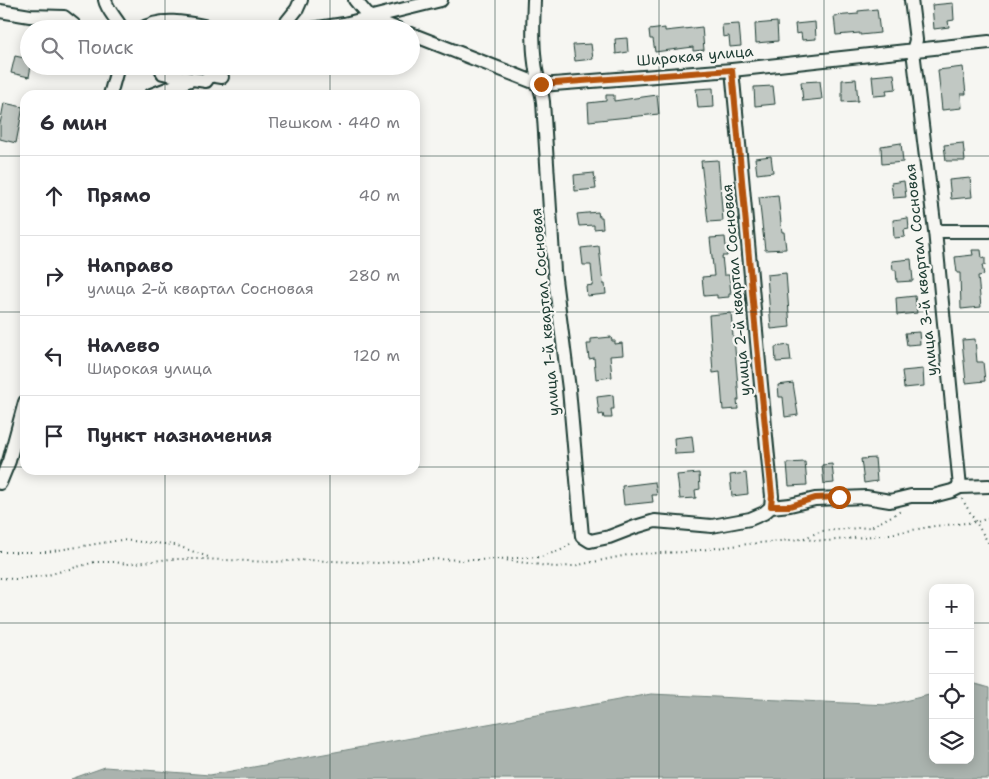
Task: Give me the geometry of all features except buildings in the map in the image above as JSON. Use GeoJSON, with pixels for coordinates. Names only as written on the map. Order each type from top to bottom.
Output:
{"type":"FeatureCollection","features":[{"type":"Feature","properties":{"kind":"street"},"geometry":{"type":"LineString","coordinates":[[105,0],[106,6],[117,20]]}},
{"type":"Feature","properties":{"kind":"street"},"geometry":{"type":"LineString","coordinates":[[288,20],[301,0]]}},
{"type":"Feature","properties":{"kind":"street"},"geometry":{"type":"LineString","coordinates":[[355,0],[370,18],[375,20]]}},
{"type":"Feature","properties":{"kind":"street"},"geometry":{"type":"LineString","coordinates":[[361,20],[441,0]]}},
{"type":"Feature","properties":{"kind":"street","name":"улица 1-й квартал Сосновая"},"geometry":{"type":"LineString","coordinates":[[534,0],[533,34],[537,77],[541,84],[554,271],[569,389],[582,536]]}},
{"type":"Feature","properties":{"kind":"street","name":"улица 3-й квартал Сосновая"},"geometry":{"type":"LineString","coordinates":[[911,0],[916,40],[913,51],[935,231],[960,486]]}},
{"type":"Feature","properties":{"kind":"street"},"geometry":{"type":"LineString","coordinates":[[0,11],[30,16],[64,18],[67,20]]}},
{"type":"Feature","properties":{"kind":"street","name":"Широкая улица"},"geometry":{"type":"LineString","coordinates":[[420,37],[541,84],[732,70],[989,42]]}},
{"type":"Feature","properties":{"kind":"street","name":"улица 2-й квартал Сосновая"},"geometry":{"type":"LineString","coordinates":[[732,70],[772,496],[771,506]]}},
{"type":"Feature","properties":{"kind":"street"},"geometry":{"type":"LineString","coordinates":[[111,90],[116,75]]}},
{"type":"Feature","properties":{"kind":"street"},"geometry":{"type":"LineString","coordinates":[[171,75],[191,80],[206,80],[210,75],[222,76]]}},
{"type":"Feature","properties":{"kind":"street"},"geometry":{"type":"LineString","coordinates":[[164,90],[191,80]]}},
{"type":"Feature","properties":{"kind":"street"},"geometry":{"type":"LineString","coordinates":[[935,231],[989,231]]}},
{"type":"Feature","properties":{"kind":"street"},"geometry":{"type":"LineString","coordinates":[[0,483],[9,461],[20,420]]}},
{"type":"Feature","properties":{"kind":"street"},"geometry":{"type":"LineString","coordinates":[[582,536],[590,541],[609,537],[635,526],[655,521],[712,526],[750,518],[764,513],[771,506],[790,506],[815,498],[866,497],[890,501],[911,496],[933,496],[952,491],[960,486],[989,486]]}},
{"type":"Feature","properties":{"kind":"path"},"geometry":{"type":"LineString","coordinates":[[960,486],[961,498],[989,544]]}},
{"type":"Feature","properties":{"kind":"path"},"geometry":{"type":"LineString","coordinates":[[802,539],[822,531],[871,527],[903,510]]}},
{"type":"Feature","properties":{"kind":"path"},"geometry":{"type":"LineString","coordinates":[[492,559],[555,567],[573,566],[633,554],[685,552],[802,539],[827,542],[935,526],[977,522],[989,518]]}},
{"type":"Feature","properties":{"kind":"path"},"geometry":{"type":"LineString","coordinates":[[0,578],[15,579],[44,576],[95,562],[127,564],[170,559],[272,562],[306,560],[380,563],[424,559],[541,557],[561,550],[582,536]]}},
{"type":"Feature","properties":{"kind":"path"},"geometry":{"type":"LineString","coordinates":[[0,552],[46,552],[121,540],[175,545],[214,559]]}},
{"type":"Feature","properties":{"kind":"shaded area"},"geometry":{"type":"Polygon","coordinates":[[[974,684],[989,688],[989,779],[71,779],[105,767],[210,775],[651,694],[888,705],[929,695],[929,764],[974,764],[974,684]]]}},
{"type":"Feature","properties":{"kind":"route"},"geometry":{"type":"LineString","coordinates":[[541,84],[732,70],[772,496],[771,506],[790,506],[815,498],[839,497]]}}]}
